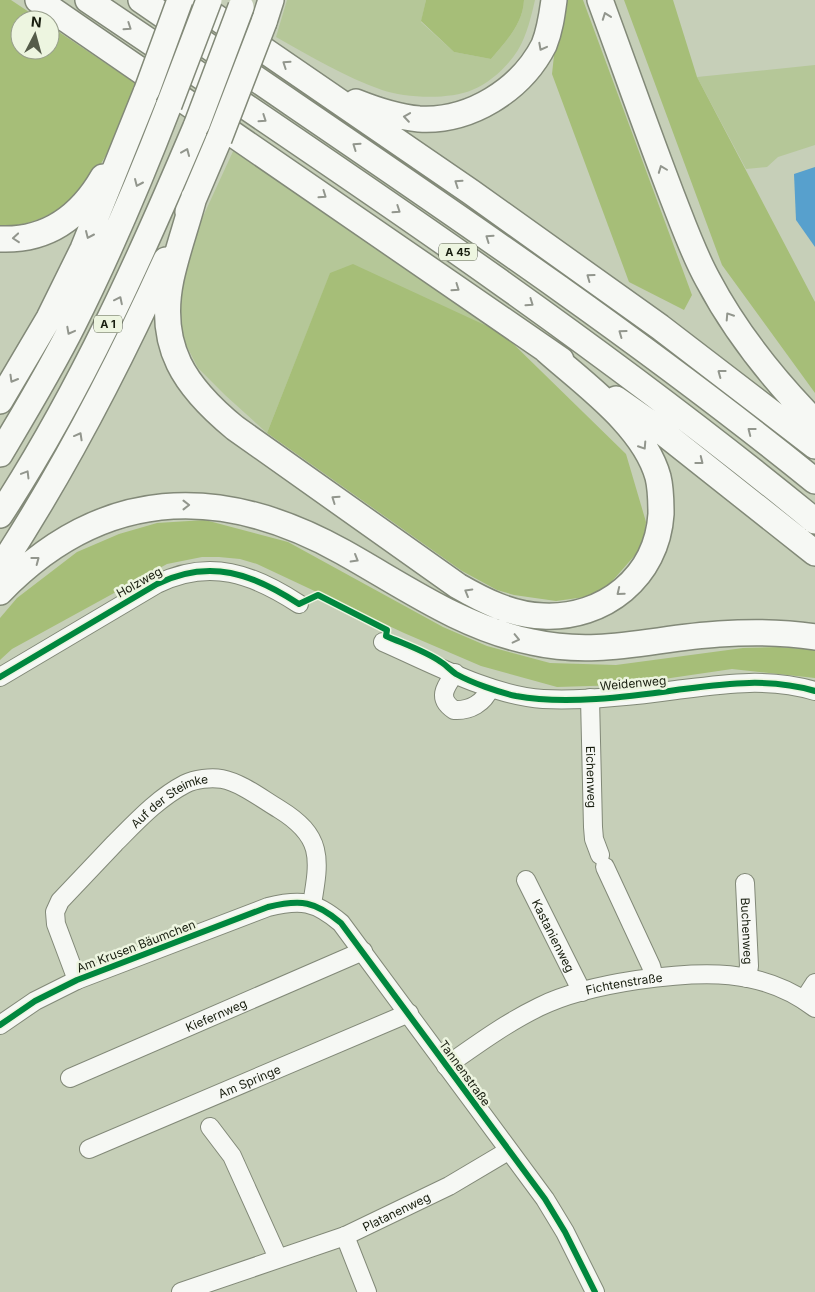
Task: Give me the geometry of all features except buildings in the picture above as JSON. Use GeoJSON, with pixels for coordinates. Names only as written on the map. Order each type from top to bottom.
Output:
{"type":"FeatureCollection","features":[{"type":"Feature","properties":{"kind":"highway"},"geometry":{"type":"LineString","coordinates":[[38,0],[656,427],[815,553]]}},
{"type":"Feature","properties":{"kind":"highway","name":"A 45"},"geometry":{"type":"LineString","coordinates":[[88,0],[457,251],[576,336],[666,402],[815,521]]}},
{"type":"Feature","properties":{"kind":"highway","name":"A 45"},"geometry":{"type":"LineString","coordinates":[[141,0],[528,265],[704,394],[815,481]]}},
{"type":"Feature","properties":{"kind":"highway"},"geometry":{"type":"LineString","coordinates":[[0,401],[49,318],[83,249],[147,90],[180,0]]}},
{"type":"Feature","properties":{"kind":"highway"},"geometry":{"type":"LineString","coordinates":[[191,0],[471,192],[660,327],[815,446]]}},
{"type":"Feature","properties":{"kind":"highway","name":"A 1"},"geometry":{"type":"LineString","coordinates":[[0,454],[72,326],[105,258],[141,177],[209,0]]}},
{"type":"Feature","properties":{"kind":"highway"},"geometry":{"type":"LineString","coordinates":[[326,91],[384,113],[420,119],[441,118],[472,110],[502,94],[528,70],[544,45],[550,26],[554,0]]}},
{"type":"Feature","properties":{"kind":"highway"},"geometry":{"type":"LineString","coordinates":[[600,0],[661,168],[707,279],[743,338],[781,386],[815,422]]}},
{"type":"Feature","properties":{"kind":"highway","name":"A 1"},"geometry":{"type":"LineString","coordinates":[[0,515],[60,415],[101,338],[134,269],[197,124],[242,3]]}},
{"type":"Feature","properties":{"kind":"highway"},"geometry":{"type":"LineString","coordinates":[[0,568],[35,513],[84,427],[129,339],[219,139],[268,11]]}},
{"type":"Feature","properties":{"kind":"highway"},"geometry":{"type":"LineString","coordinates":[[0,239],[29,237],[50,231],[67,220],[84,204],[99,185],[133,125]]}},
{"type":"Feature","properties":{"kind":"highway"},"geometry":{"type":"LineString","coordinates":[[194,197],[171,279],[167,314],[170,336],[178,361],[186,377],[198,393],[213,410],[235,428],[458,586],[509,610],[543,616],[576,613],[593,608],[612,599],[636,578],[653,551],[657,540],[661,507],[658,477],[646,451],[634,433],[603,399],[547,351]]}},
{"type":"Feature","properties":{"kind":"highway"},"geometry":{"type":"LineString","coordinates":[[0,592],[34,561],[94,525],[140,510],[179,505],[198,505],[240,510],[290,527],[342,552],[455,616],[508,637],[532,643],[558,647],[598,648],[718,634],[780,633],[815,637]]}},
{"type":"Feature","properties":{"kind":"street","name":"Holzweg"},"geometry":{"type":"LineString","coordinates":[[0,677],[157,584],[181,574],[209,570],[240,575],[274,588],[299,604]]}},
{"type":"Feature","properties":{"kind":"street","name":"Weidenweg"},"geometry":{"type":"LineString","coordinates":[[383,642],[490,688],[516,696],[542,699],[633,695],[738,682],[777,683],[815,691]]}},
{"type":"Feature","properties":{"kind":"street"},"geometry":{"type":"LineString","coordinates":[[455,673],[444,692],[446,702],[454,710],[466,709],[481,702],[486,697],[490,688]]}},
{"type":"Feature","properties":{"kind":"street","name":"Eichenweg"},"geometry":{"type":"LineString","coordinates":[[590,698],[594,839],[602,861],[648,957],[654,978]]}},
{"type":"Feature","properties":{"kind":"street","name":"Auf der Steimke"},"geometry":{"type":"LineString","coordinates":[[77,980],[56,924],[55,912],[60,901],[137,821],[160,801],[186,784],[215,778],[233,782],[296,821],[309,834],[318,860],[318,872],[312,904]]}},
{"type":"Feature","properties":{"kind":"street","name":"Kastanienweg"},"geometry":{"type":"LineString","coordinates":[[526,880],[582,992]]}},
{"type":"Feature","properties":{"kind":"street","name":"Buchenweg"},"geometry":{"type":"LineString","coordinates":[[744,883],[747,978]]}},
{"type":"Feature","properties":{"kind":"street","name":"Tannenstraße"},"geometry":{"type":"LineString","coordinates":[[287,902],[312,904],[327,912],[341,923],[545,1199],[595,1292]]}},
{"type":"Feature","properties":{"kind":"street","name":"Am Krusen Bäumchen"},"geometry":{"type":"LineString","coordinates":[[0,1025],[35,1001],[77,980],[268,907],[287,902]]}},
{"type":"Feature","properties":{"kind":"street","name":"Kiefernweg"},"geometry":{"type":"LineString","coordinates":[[70,1078],[362,951]]}},
{"type":"Feature","properties":{"kind":"street","name":"Fichtenstraße"},"geometry":{"type":"LineString","coordinates":[[446,1066],[484,1039],[540,1006],[608,984],[702,973],[766,982],[810,1004]]}},
{"type":"Feature","properties":{"kind":"street"},"geometry":{"type":"LineString","coordinates":[[810,1004],[815,983]]}},
{"type":"Feature","properties":{"kind":"street","name":"Am Springe"},"geometry":{"type":"LineString","coordinates":[[89,1149],[409,1013]]}},
{"type":"Feature","properties":{"kind":"street"},"geometry":{"type":"LineString","coordinates":[[210,1128],[232,1156],[278,1258]]}},
{"type":"Feature","properties":{"kind":"street","name":"Platanenweg"},"geometry":{"type":"LineString","coordinates":[[181,1292],[345,1236],[450,1186],[508,1151]]}},
{"type":"Feature","properties":{"kind":"street"},"geometry":{"type":"LineString","coordinates":[[345,1236],[366,1292]]}},
{"type":"Feature","properties":{"kind":"green space"},"geometry":{"type":"Polygon","coordinates":[[[0,0],[11,0],[26,10],[10,10],[10,60],[60,60],[60,33],[135,83],[117,133],[105,157],[90,179],[73,198],[52,213],[28,223],[0,227],[0,0]]]}},
{"type":"Feature","properties":{"kind":"green space"},"geometry":{"type":"Polygon","coordinates":[[[287,0],[426,0],[421,22],[454,52],[491,59],[508,39],[521,17],[524,0],[535,0],[521,44],[504,68],[485,83],[472,90],[439,97],[427,97],[392,93],[368,85],[328,66],[276,37],[287,0]]]}},
{"type":"Feature","properties":{"kind":"green space"},"geometry":{"type":"Polygon","coordinates":[[[426,0],[524,0],[521,17],[508,39],[491,59],[454,52],[421,21],[426,0]]]}},
{"type":"Feature","properties":{"kind":"green space"},"geometry":{"type":"Polygon","coordinates":[[[560,0],[583,0],[692,295],[684,310],[629,282],[552,74],[560,0]]]}},
{"type":"Feature","properties":{"kind":"green space"},"geometry":{"type":"Polygon","coordinates":[[[624,0],[673,0],[697,77],[815,302],[815,393],[722,265],[624,0]]]}},
{"type":"Feature","properties":{"kind":"green space"},"geometry":{"type":"Polygon","coordinates":[[[815,65],[815,145],[778,157],[767,167],[746,169],[697,77],[815,65]]]}},
{"type":"Feature","properties":{"kind":"green space"},"geometry":{"type":"Polygon","coordinates":[[[235,147],[502,333],[330,274],[267,433],[198,368],[183,339],[178,311],[189,247],[235,147]]]}},
{"type":"Feature","properties":{"kind":"green space"},"geometry":{"type":"Polygon","coordinates":[[[353,264],[502,333],[626,454],[646,522],[643,546],[600,595],[556,601],[514,595],[497,590],[462,571],[267,433],[330,273],[353,264]]]}},
{"type":"Feature","properties":{"kind":"green space"},"geometry":{"type":"Polygon","coordinates":[[[205,520],[288,542],[443,627],[487,646],[550,663],[616,665],[743,648],[779,647],[815,650],[815,678],[732,669],[623,685],[557,687],[481,666],[404,633],[257,564],[240,559],[219,557],[202,557],[167,564],[12,649],[0,660],[0,618],[17,598],[77,552],[119,534],[157,523],[205,520]]]}},
{"type":"Feature","properties":{"kind":"water"},"geometry":{"type":"Polygon","coordinates":[[[815,167],[815,247],[796,220],[794,174],[815,167]]]}},
{"type":"Feature","properties":{"kind":"cycle path"},"geometry":{"type":"LineString","coordinates":[[0,677],[157,584],[176,576],[213,571],[231,573],[248,578],[282,593],[299,604],[318,595],[387,630],[386,636],[428,654],[462,677],[485,687],[516,696],[554,700],[596,699],[746,683],[780,684],[815,691]]}},
{"type":"Feature","properties":{"kind":"cycle path"},"geometry":{"type":"LineString","coordinates":[[0,1025],[35,1001],[77,980],[268,907],[290,903],[315,906],[341,923],[545,1199],[565,1232],[595,1292]]}}]}
